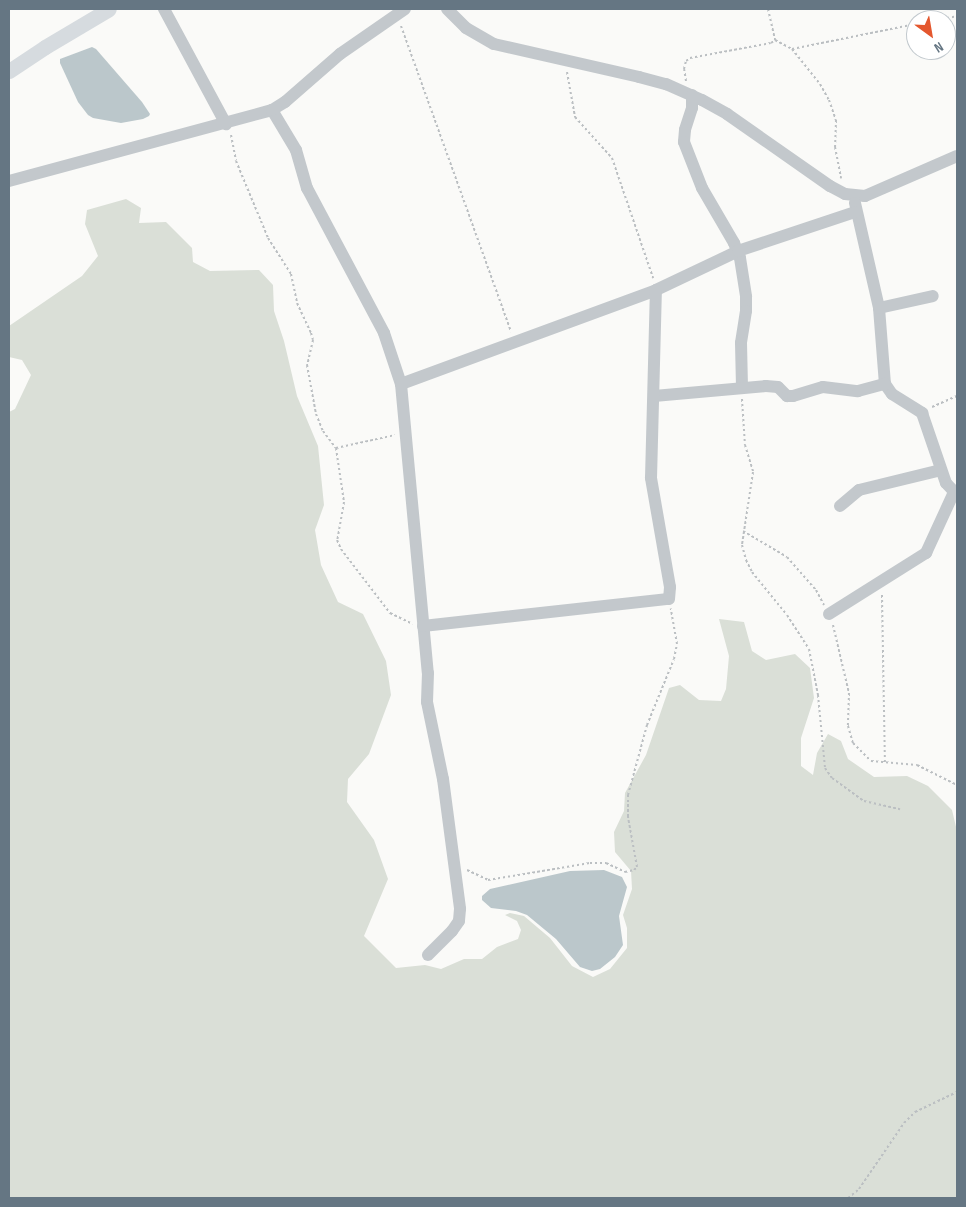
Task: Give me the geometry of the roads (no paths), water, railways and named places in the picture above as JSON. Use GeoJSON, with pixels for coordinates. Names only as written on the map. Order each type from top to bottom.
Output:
{"type":"FeatureCollection","features":[{"type":"Feature","properties":{"kind":"main road"},"geometry":{"type":"LineString","coordinates":[[9,71],[109,9]]}},
{"type":"Feature","properties":{"kind":"street"},"geometry":{"type":"LineString","coordinates":[[164,9],[226,124]]}},
{"type":"Feature","properties":{"kind":"street"},"geometry":{"type":"LineString","coordinates":[[447,9],[466,28],[494,44],[666,84],[692,95],[727,114],[830,186],[850,195],[865,196],[957,156]]}},
{"type":"Feature","properties":{"kind":"street"},"geometry":{"type":"LineString","coordinates":[[9,180],[226,124],[272,110],[285,102],[340,54],[400,13]]}},
{"type":"Feature","properties":{"kind":"street"},"geometry":{"type":"LineString","coordinates":[[692,95],[692,108],[685,130],[686,148],[702,188],[738,250],[746,297],[746,311],[740,344],[742,388]]}},
{"type":"Feature","properties":{"kind":"street"},"geometry":{"type":"LineString","coordinates":[[272,110],[296,150],[307,188],[384,333],[401,384],[428,672],[427,702],[443,779],[460,909],[459,920],[428,955]]}},
{"type":"Feature","properties":{"kind":"street"},"geometry":{"type":"LineString","coordinates":[[828,614],[926,553],[956,493],[946,482],[922,413],[892,394],[885,384],[879,308],[867,252],[850,195]]}},
{"type":"Feature","properties":{"kind":"street"},"geometry":{"type":"LineString","coordinates":[[401,384],[656,290],[738,250],[855,212]]}},
{"type":"Feature","properties":{"kind":"street"},"geometry":{"type":"LineString","coordinates":[[423,626],[669,599],[670,587],[651,478],[656,290]]}},
{"type":"Feature","properties":{"kind":"street"},"geometry":{"type":"LineString","coordinates":[[879,308],[933,296]]}},
{"type":"Feature","properties":{"kind":"street"},"geometry":{"type":"LineString","coordinates":[[654,396],[742,388],[778,387],[787,396],[793,396],[824,387],[858,392],[885,384]]}},
{"type":"Feature","properties":{"kind":"street"},"geometry":{"type":"LineString","coordinates":[[840,506],[859,490],[941,470]]}}]}
